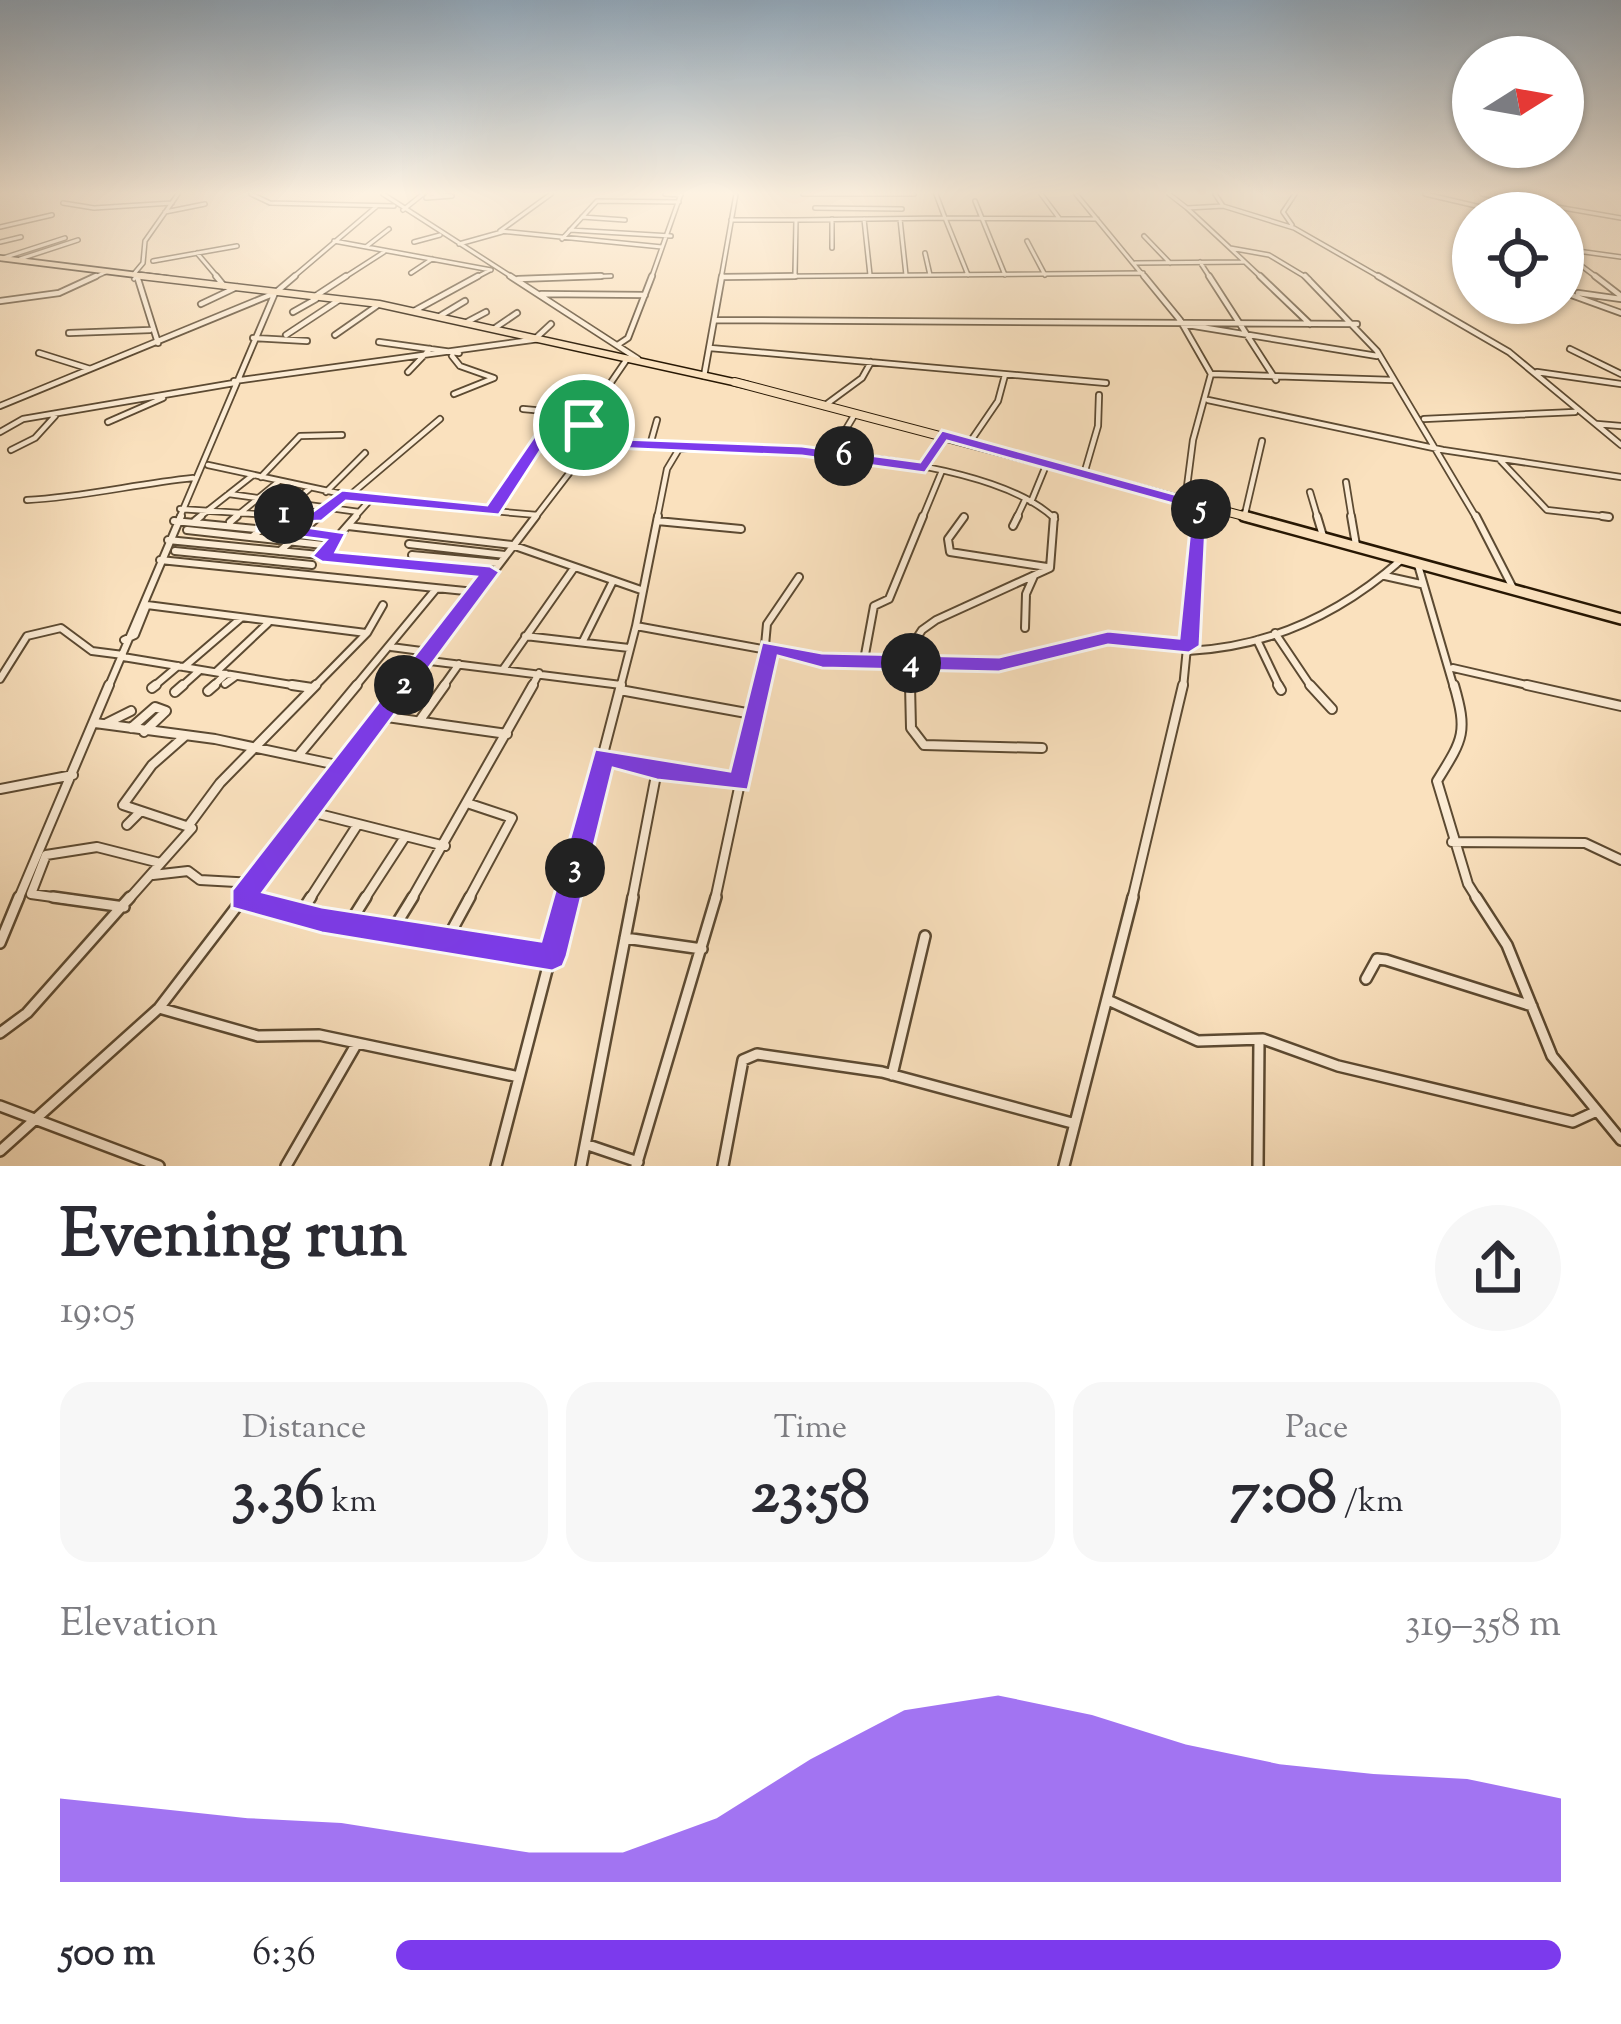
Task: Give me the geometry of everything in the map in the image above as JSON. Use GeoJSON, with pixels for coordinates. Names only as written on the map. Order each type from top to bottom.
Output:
{"type":"FeatureCollection","features":[{"type":"Feature","properties":{"kind":"main road"},"geometry":{"type":"LineString","coordinates":[[2,258],[377,305],[495,328],[970,442],[1621,619]]}},
{"type":"Feature","properties":{"kind":"street"},"geometry":{"type":"LineString","coordinates":[[2,258],[32,248]]}},
{"type":"Feature","properties":{"kind":"street"},"geometry":{"type":"LineString","coordinates":[[17,260],[52,248]]}},
{"type":"Feature","properties":{"kind":"street"},"geometry":{"type":"LineString","coordinates":[[144,248],[134,279],[158,343]]}},
{"type":"Feature","properties":{"kind":"street"},"geometry":{"type":"LineString","coordinates":[[153,261],[223,248]]}},
{"type":"Feature","properties":{"kind":"street"},"geometry":{"type":"LineString","coordinates":[[0,406],[275,293],[322,248]]}},
{"type":"Feature","properties":{"kind":"street"},"geometry":{"type":"LineString","coordinates":[[379,248],[493,269]]}},
{"type":"Feature","properties":{"kind":"street"},"geometry":{"type":"LineString","coordinates":[[462,248],[641,362]]}},
{"type":"Feature","properties":{"kind":"street"},"geometry":{"type":"LineString","coordinates":[[619,344],[628,338],[661,248]]}},
{"type":"Feature","properties":{"kind":"street"},"geometry":{"type":"LineString","coordinates":[[704,376],[727,248]]}},
{"type":"Feature","properties":{"kind":"street"},"geometry":{"type":"LineString","coordinates":[[795,248],[795,274]]}},
{"type":"Feature","properties":{"kind":"street"},"geometry":{"type":"LineString","coordinates":[[867,248],[870,275]]}},
{"type":"Feature","properties":{"kind":"street"},"geometry":{"type":"LineString","coordinates":[[904,248],[906,275]]}},
{"type":"Feature","properties":{"kind":"street"},"geometry":{"type":"LineString","coordinates":[[957,248],[968,275]]}},
{"type":"Feature","properties":{"kind":"street"},"geometry":{"type":"LineString","coordinates":[[994,248],[1005,275]]}},
{"type":"Feature","properties":{"kind":"street"},"geometry":{"type":"LineString","coordinates":[[1031,248],[1046,275]]}},
{"type":"Feature","properties":{"kind":"street"},"geometry":{"type":"LineString","coordinates":[[1123,248],[1181,322],[1211,374],[1208,400],[1200,410],[1185,502]]}},
{"type":"Feature","properties":{"kind":"street"},"geometry":{"type":"LineString","coordinates":[[1156,248],[1170,262]]}},
{"type":"Feature","properties":{"kind":"street"},"geometry":{"type":"LineString","coordinates":[[1230,248],[1310,324]]}},
{"type":"Feature","properties":{"kind":"street"},"geometry":{"type":"LineString","coordinates":[[1262,248],[1357,325],[1443,450],[1514,590]]}},
{"type":"Feature","properties":{"kind":"street"},"geometry":{"type":"LineString","coordinates":[[1329,248],[1509,352],[1621,445]]}},
{"type":"Feature","properties":{"kind":"street"},"geometry":{"type":"LineString","coordinates":[[293,312],[387,250]]}},
{"type":"Feature","properties":{"kind":"street"},"geometry":{"type":"LineString","coordinates":[[196,253],[224,286]]}},
{"type":"Feature","properties":{"kind":"street"},"geometry":{"type":"LineString","coordinates":[[925,253],[930,275]]}},
{"type":"Feature","properties":{"kind":"street"},"geometry":{"type":"LineString","coordinates":[[1584,253],[1621,257]]}},
{"type":"Feature","properties":{"kind":"street"},"geometry":{"type":"LineString","coordinates":[[411,273],[432,259]]}},
{"type":"Feature","properties":{"kind":"street"},"geometry":{"type":"LineString","coordinates":[[1200,262],[1276,380]]}},
{"type":"Feature","properties":{"kind":"street"},"geometry":{"type":"LineString","coordinates":[[1135,263],[1243,262]]}},
{"type":"Feature","properties":{"kind":"street"},"geometry":{"type":"LineString","coordinates":[[1584,267],[1621,297]]}},
{"type":"Feature","properties":{"kind":"street"},"geometry":{"type":"LineString","coordinates":[[415,311],[493,269]]}},
{"type":"Feature","properties":{"kind":"street"},"geometry":{"type":"LineString","coordinates":[[0,302],[54,294],[106,272]]}},
{"type":"Feature","properties":{"kind":"street"},"geometry":{"type":"LineString","coordinates":[[722,277],[1143,273]]}},
{"type":"Feature","properties":{"kind":"street"},"geometry":{"type":"LineString","coordinates":[[515,280],[611,276]]}},
{"type":"Feature","properties":{"kind":"street"},"geometry":{"type":"LineString","coordinates":[[201,304],[237,287]]}},
{"type":"Feature","properties":{"kind":"street"},"geometry":{"type":"LineString","coordinates":[[0,943],[99,724],[123,656],[124,640],[275,293]]}},
{"type":"Feature","properties":{"kind":"street"},"geometry":{"type":"LineString","coordinates":[[1584,294],[1621,297]]}},
{"type":"Feature","properties":{"kind":"street"},"geometry":{"type":"LineString","coordinates":[[539,295],[645,295]]}},
{"type":"Feature","properties":{"kind":"street"},"geometry":{"type":"LineString","coordinates":[[286,335],[339,300]]}},
{"type":"Feature","properties":{"kind":"street"},"geometry":{"type":"LineString","coordinates":[[1584,300],[1621,313]]}},
{"type":"Feature","properties":{"kind":"street"},"geometry":{"type":"LineString","coordinates":[[440,316],[465,301]]}},
{"type":"Feature","properties":{"kind":"street"},"geometry":{"type":"LineString","coordinates":[[335,335],[377,305]]}},
{"type":"Feature","properties":{"kind":"street"},"geometry":{"type":"LineString","coordinates":[[467,322],[486,312]]}},
{"type":"Feature","properties":{"kind":"street"},"geometry":{"type":"LineString","coordinates":[[495,328],[517,313]]}},
{"type":"Feature","properties":{"kind":"street"},"geometry":{"type":"LineString","coordinates":[[715,320],[1357,325]]}},
{"type":"Feature","properties":{"kind":"street"},"geometry":{"type":"LineString","coordinates":[[1181,322],[1377,356]]}},
{"type":"Feature","properties":{"kind":"street"},"geometry":{"type":"LineString","coordinates":[[0,432],[23,419],[234,382],[341,364],[456,355],[538,338],[551,324]]}},
{"type":"Feature","properties":{"kind":"street"},"geometry":{"type":"LineString","coordinates":[[69,333],[150,330]]}},
{"type":"Feature","properties":{"kind":"street"},"geometry":{"type":"LineString","coordinates":[[253,338],[308,341]]}},
{"type":"Feature","properties":{"kind":"street"},"geometry":{"type":"LineString","coordinates":[[379,342],[456,355]]}},
{"type":"Feature","properties":{"kind":"street"},"geometry":{"type":"LineString","coordinates":[[710,348],[1106,382]]}},
{"type":"Feature","properties":{"kind":"street"},"geometry":{"type":"LineString","coordinates":[[408,372],[430,349]]}},
{"type":"Feature","properties":{"kind":"street"},"geometry":{"type":"LineString","coordinates":[[1570,349],[1621,374]]}},
{"type":"Feature","properties":{"kind":"street"},"geometry":{"type":"LineString","coordinates":[[40,353],[93,370]]}},
{"type":"Feature","properties":{"kind":"street"},"geometry":{"type":"LineString","coordinates":[[454,394],[494,378],[460,366],[456,355]]}},
{"type":"Feature","properties":{"kind":"street"},"geometry":{"type":"LineString","coordinates":[[590,442],[584,425],[627,359]]}},
{"type":"Feature","properties":{"kind":"street"},"geometry":{"type":"LineString","coordinates":[[824,406],[862,378],[871,362]]}},
{"type":"Feature","properties":{"kind":"street"},"geometry":{"type":"LineString","coordinates":[[1534,372],[1621,384]]}},
{"type":"Feature","properties":{"kind":"street"},"geometry":{"type":"LineString","coordinates":[[1211,374],[1276,380],[1395,380]]}},
{"type":"Feature","properties":{"kind":"street"},"geometry":{"type":"LineString","coordinates":[[970,442],[998,401],[1005,375]]}},
{"type":"Feature","properties":{"kind":"street"},"geometry":{"type":"LineString","coordinates":[[108,422],[146,410],[165,395]]}},
{"type":"Feature","properties":{"kind":"street"},"geometry":{"type":"LineString","coordinates":[[1084,473],[1098,426],[1099,395]]}},
{"type":"Feature","properties":{"kind":"street"},"geometry":{"type":"LineString","coordinates":[[1208,400],[1443,450],[1621,477]]}},
{"type":"Feature","properties":{"kind":"street"},"geometry":{"type":"LineString","coordinates":[[523,409],[589,415]]}},
{"type":"Feature","properties":{"kind":"street"},"geometry":{"type":"LineString","coordinates":[[1424,419],[1578,412]]}},
{"type":"Feature","properties":{"kind":"street"},"geometry":{"type":"LineString","coordinates":[[11,451],[35,438],[58,414]]}},
{"type":"Feature","properties":{"kind":"street"},"geometry":{"type":"LineString","coordinates":[[831,454],[855,414]]}},
{"type":"Feature","properties":{"kind":"street"},"geometry":{"type":"LineString","coordinates":[[250,577],[328,507],[440,419]]}},
{"type":"Feature","properties":{"kind":"street"},"geometry":{"type":"LineString","coordinates":[[650,446],[657,420]]}},
{"type":"Feature","properties":{"kind":"street"},"geometry":{"type":"LineString","coordinates":[[1593,423],[1621,426]]}},
{"type":"Feature","properties":{"kind":"street"},"geometry":{"type":"LineString","coordinates":[[492,511],[548,428],[584,425]]}},
{"type":"Feature","properties":{"kind":"street"},"geometry":{"type":"LineString","coordinates":[[174,556],[196,520],[257,477],[299,436],[342,435]]}},
{"type":"Feature","properties":{"kind":"street"},"geometry":{"type":"LineString","coordinates":[[925,468],[942,435]]}},
{"type":"Feature","properties":{"kind":"street"},"geometry":{"type":"LineString","coordinates":[[1244,518],[1262,441]]}},
{"type":"Feature","properties":{"kind":"street"},"geometry":{"type":"LineString","coordinates":[[590,442],[831,454],[925,468],[1028,501],[1057,520],[1050,568]]}},
{"type":"Feature","properties":{"kind":"street"},"geometry":{"type":"LineString","coordinates":[[0,1151],[159,1008],[590,442]]}},
{"type":"Feature","properties":{"kind":"street"},"geometry":{"type":"LineString","coordinates":[[496,1166],[636,626],[668,469],[686,447]]}},
{"type":"Feature","properties":{"kind":"street"},"geometry":{"type":"LineString","coordinates":[[326,492],[365,453]]}},
{"type":"Feature","properties":{"kind":"street"},"geometry":{"type":"LineString","coordinates":[[1498,458],[1547,510],[1609,518]]}},
{"type":"Feature","properties":{"kind":"street"},"geometry":{"type":"LineString","coordinates":[[1013,526],[1047,463]]}},
{"type":"Feature","properties":{"kind":"street"},"geometry":{"type":"LineString","coordinates":[[208,465],[370,500],[537,514]]}},
{"type":"Feature","properties":{"kind":"street"},"geometry":{"type":"LineString","coordinates":[[865,660],[874,606],[889,599],[940,473]]}},
{"type":"Feature","properties":{"kind":"street"},"geometry":{"type":"LineString","coordinates":[[27,500],[92,497],[112,486],[193,478]]}},
{"type":"Feature","properties":{"kind":"street"},"geometry":{"type":"LineString","coordinates":[[193,552],[278,482]]}},
{"type":"Feature","properties":{"kind":"street"},"geometry":{"type":"LineString","coordinates":[[1346,482],[1358,548]]}},
{"type":"Feature","properties":{"kind":"street"},"geometry":{"type":"LineString","coordinates":[[219,566],[309,489]]}},
{"type":"Feature","properties":{"kind":"street"},"geometry":{"type":"LineString","coordinates":[[1310,492],[1323,539]]}},
{"type":"Feature","properties":{"kind":"street"},"geometry":{"type":"LineString","coordinates":[[229,494],[359,512]]}},
{"type":"Feature","properties":{"kind":"street"},"geometry":{"type":"LineString","coordinates":[[302,575],[370,500]]}},
{"type":"Feature","properties":{"kind":"street"},"geometry":{"type":"LineString","coordinates":[[1064,1166],[1180,715],[1201,506]]}},
{"type":"Feature","properties":{"kind":"street"},"geometry":{"type":"LineString","coordinates":[[180,509],[316,518]]}},
{"type":"Feature","properties":{"kind":"street"},"geometry":{"type":"LineString","coordinates":[[964,517],[948,539],[950,552],[1050,568]]}},
{"type":"Feature","properties":{"kind":"street"},"geometry":{"type":"LineString","coordinates":[[174,521],[339,537]]}},
{"type":"Feature","properties":{"kind":"street"},"geometry":{"type":"LineString","coordinates":[[657,521],[741,529]]}},
{"type":"Feature","properties":{"kind":"street"},"geometry":{"type":"LineString","coordinates":[[348,526],[512,545],[641,590]]}},
{"type":"Feature","properties":{"kind":"street"},"geometry":{"type":"LineString","coordinates":[[188,530],[332,546]]}},
{"type":"Feature","properties":{"kind":"street"},"geometry":{"type":"LineString","coordinates":[[168,540],[490,572]]}},
{"type":"Feature","properties":{"kind":"street"},"geometry":{"type":"LineString","coordinates":[[409,544],[505,555]]}},
{"type":"Feature","properties":{"kind":"street"},"geometry":{"type":"LineString","coordinates":[[160,560],[193,552],[312,565]]}},
{"type":"Feature","properties":{"kind":"street"},"geometry":{"type":"LineString","coordinates":[[412,554],[497,563]]}},
{"type":"Feature","properties":{"kind":"street"},"geometry":{"type":"LineString","coordinates":[[174,556],[219,566],[475,592]]}},
{"type":"Feature","properties":{"kind":"street"},"geometry":{"type":"LineString","coordinates":[[636,626],[769,647],[822,661],[1010,664],[1117,638],[1216,651],[1275,633],[1384,576],[1401,560]]}},
{"type":"Feature","properties":{"kind":"street"},"geometry":{"type":"LineString","coordinates":[[1418,565],[1453,668],[1465,720],[1463,740],[1437,781],[1452,842],[1468,884],[1508,945],[1552,1056],[1621,1140]]}},
{"type":"Feature","properties":{"kind":"street"},"geometry":{"type":"LineString","coordinates":[[503,668],[574,568]]}},
{"type":"Feature","properties":{"kind":"street"},"geometry":{"type":"LineString","coordinates":[[1042,748],[924,745],[911,728],[905,663],[922,630],[936,620],[1050,568]]}},
{"type":"Feature","properties":{"kind":"street"},"geometry":{"type":"LineString","coordinates":[[1025,628],[1026,594],[1034,576]]}},
{"type":"Feature","properties":{"kind":"street"},"geometry":{"type":"LineString","coordinates":[[1384,576],[1421,584]]}},
{"type":"Feature","properties":{"kind":"street"},"geometry":{"type":"LineString","coordinates":[[588,1145],[637,1164],[702,949],[769,647],[767,624],[799,577]]}},
{"type":"Feature","properties":{"kind":"street"},"geometry":{"type":"LineString","coordinates":[[584,642],[583,632],[613,581]]}},
{"type":"Feature","properties":{"kind":"street"},"geometry":{"type":"LineString","coordinates":[[298,756],[436,589]]}},
{"type":"Feature","properties":{"kind":"street"},"geometry":{"type":"LineString","coordinates":[[124,640],[135,635],[146,605],[367,633]]}},
{"type":"Feature","properties":{"kind":"street"},"geometry":{"type":"LineString","coordinates":[[0,1033],[27,1013],[124,907],[220,783],[367,633],[383,605]]}},
{"type":"Feature","properties":{"kind":"street"},"geometry":{"type":"LineString","coordinates":[[152,688],[241,618]]}},
{"type":"Feature","properties":{"kind":"street"},"geometry":{"type":"LineString","coordinates":[[208,691],[226,677],[268,623]]}},
{"type":"Feature","properties":{"kind":"street"},"geometry":{"type":"LineString","coordinates":[[0,679],[27,636],[61,628],[92,651],[312,688]]}},
{"type":"Feature","properties":{"kind":"street"},"geometry":{"type":"LineString","coordinates":[[1275,633],[1306,673],[1312,693],[1333,709]]}},
{"type":"Feature","properties":{"kind":"street"},"geometry":{"type":"LineString","coordinates":[[525,636],[630,649]]}},
{"type":"Feature","properties":{"kind":"street"},"geometry":{"type":"LineString","coordinates":[[1257,640],[1281,690]]}},
{"type":"Feature","properties":{"kind":"street"},"geometry":{"type":"LineString","coordinates":[[392,647],[459,664],[752,714]]}},
{"type":"Feature","properties":{"kind":"street"},"geometry":{"type":"LineString","coordinates":[[418,722],[459,664]]}},
{"type":"Feature","properties":{"kind":"street"},"geometry":{"type":"LineString","coordinates":[[1453,668],[1621,706]]}},
{"type":"Feature","properties":{"kind":"street"},"geometry":{"type":"LineString","coordinates":[[175,692],[200,670]]}},
{"type":"Feature","properties":{"kind":"street"},"geometry":{"type":"LineString","coordinates":[[392,932],[470,804],[538,674]]}},
{"type":"Feature","properties":{"kind":"street"},"geometry":{"type":"LineString","coordinates":[[130,729],[155,707],[166,711],[144,732]]}},
{"type":"Feature","properties":{"kind":"street"},"geometry":{"type":"LineString","coordinates":[[99,724],[131,711]]}},
{"type":"Feature","properties":{"kind":"street"},"geometry":{"type":"LineString","coordinates":[[380,716],[508,734]]}},
{"type":"Feature","properties":{"kind":"street"},"geometry":{"type":"LineString","coordinates":[[99,724],[257,747],[342,766]]}},
{"type":"Feature","properties":{"kind":"street"},"geometry":{"type":"LineString","coordinates":[[185,736],[128,794],[123,805],[189,825]]}},
{"type":"Feature","properties":{"kind":"street"},"geometry":{"type":"LineString","coordinates":[[604,755],[657,770],[740,782]]}},
{"type":"Feature","properties":{"kind":"street"},"geometry":{"type":"LineString","coordinates":[[581,1166],[657,770]]}},
{"type":"Feature","properties":{"kind":"street"},"geometry":{"type":"LineString","coordinates":[[0,789],[73,775]]}},
{"type":"Feature","properties":{"kind":"street"},"geometry":{"type":"LineString","coordinates":[[446,941],[512,818],[470,804]]}},
{"type":"Feature","properties":{"kind":"street"},"geometry":{"type":"LineString","coordinates":[[307,811],[445,846]]}},
{"type":"Feature","properties":{"kind":"street"},"geometry":{"type":"LineString","coordinates":[[127,825],[140,812]]}},
{"type":"Feature","properties":{"kind":"street"},"geometry":{"type":"LineString","coordinates":[[300,914],[358,824]]}},
{"type":"Feature","properties":{"kind":"street"},"geometry":{"type":"LineString","coordinates":[[349,925],[405,837]]}},
{"type":"Feature","properties":{"kind":"street"},"geometry":{"type":"LineString","coordinates":[[1452,842],[1585,843],[1621,860]]}},
{"type":"Feature","properties":{"kind":"street"},"geometry":{"type":"LineString","coordinates":[[124,907],[31,894],[46,855],[97,847],[160,863]]}},
{"type":"Feature","properties":{"kind":"street"},"geometry":{"type":"LineString","coordinates":[[149,876],[188,871],[200,880],[254,883]]}},
{"type":"Feature","properties":{"kind":"street"},"geometry":{"type":"LineString","coordinates":[[242,899],[349,925],[552,956]]}},
{"type":"Feature","properties":{"kind":"street"},"geometry":{"type":"LineString","coordinates":[[892,1075],[925,936]]}},
{"type":"Feature","properties":{"kind":"street"},"geometry":{"type":"LineString","coordinates":[[625,938],[702,949]]}},
{"type":"Feature","properties":{"kind":"street"},"geometry":{"type":"LineString","coordinates":[[1366,979],[1377,959],[1386,960],[1532,1006]]}},
{"type":"Feature","properties":{"kind":"street"},"geometry":{"type":"LineString","coordinates":[[1110,1001],[1198,1041],[1259,1040],[1338,1066],[1574,1122],[1597,1111]]}},
{"type":"Feature","properties":{"kind":"street"},"geometry":{"type":"LineString","coordinates":[[159,1008],[258,1036],[319,1035],[520,1077]]}},
{"type":"Feature","properties":{"kind":"street"},"geometry":{"type":"LineString","coordinates":[[1258,1166],[1259,1040]]}},
{"type":"Feature","properties":{"kind":"street"},"geometry":{"type":"LineString","coordinates":[[286,1166],[357,1043]]}},
{"type":"Feature","properties":{"kind":"street"},"geometry":{"type":"LineString","coordinates":[[723,1166],[734,1089],[749,1055],[791,1054],[892,1075],[1072,1123]]}},
{"type":"Feature","properties":{"kind":"street"},"geometry":{"type":"LineString","coordinates":[[0,1106],[159,1166]]}},
{"type":"Feature","properties":{"kind":"route"},"geometry":{"type":"LineString","coordinates":[[584,425],[590,442],[802,451],[925,468],[942,435],[1201,506],[1189,646],[1108,638],[999,665],[822,661],[769,647],[740,782],[657,770],[604,755],[552,956],[322,920],[242,899],[490,572],[322,556],[339,537],[264,527],[279,514],[316,518],[342,495],[492,511],[548,428],[584,425]]}}]}
